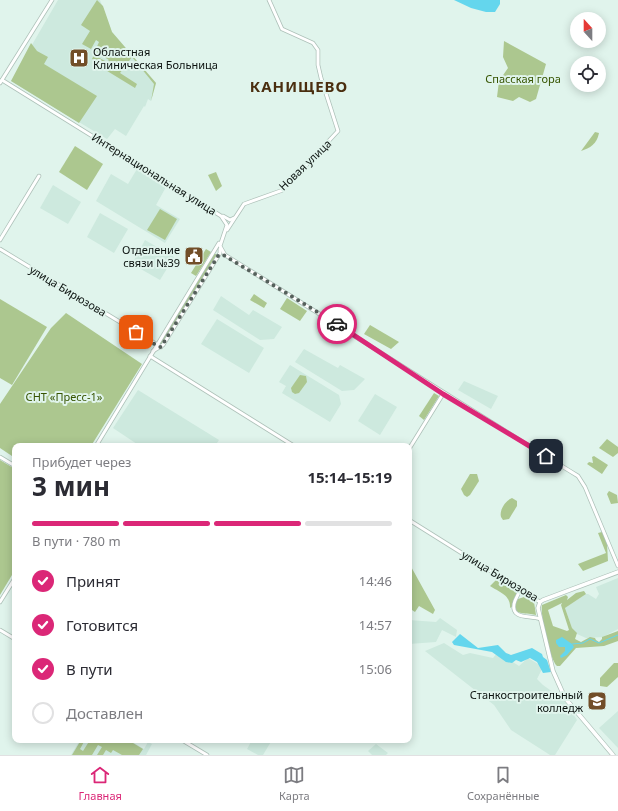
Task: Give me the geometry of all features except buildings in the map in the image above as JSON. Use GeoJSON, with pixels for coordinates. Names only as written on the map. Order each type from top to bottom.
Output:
{"type":"FeatureCollection","features":[{"type":"Feature","properties":{"kind":"main road"},"geometry":{"type":"LineString","coordinates":[[1,81],[52,0]]}},
{"type":"Feature","properties":{"kind":"main road","name":"Новая улица"},"geometry":{"type":"LineString","coordinates":[[225,233],[246,202],[283,190],[337,135],[338,127],[318,65],[318,50],[316,44],[282,29],[268,0]]}},
{"type":"Feature","properties":{"kind":"main road","name":"Интернациональная улица"},"geometry":{"type":"LineString","coordinates":[[1,81],[218,213],[226,222],[225,233]]}},
{"type":"Feature","properties":{"kind":"main road"},"geometry":{"type":"LineString","coordinates":[[0,240],[39,176]]}},
{"type":"Feature","properties":{"kind":"main road"},"geometry":{"type":"LineString","coordinates":[[218,213],[228,219],[234,218]]}},
{"type":"Feature","properties":{"kind":"main road"},"geometry":{"type":"LineString","coordinates":[[98,443],[225,233]]}},
{"type":"Feature","properties":{"kind":"main road"},"geometry":{"type":"LineString","coordinates":[[153,351],[161,347],[218,256],[221,240]]}},
{"type":"Feature","properties":{"kind":"main road","name":"улица Бирюзова"},"geometry":{"type":"LineString","coordinates":[[0,249],[161,347]]}},
{"type":"Feature","properties":{"kind":"main road"},"geometry":{"type":"LineString","coordinates":[[215,249],[220,249],[225,254],[384,353],[443,394],[581,479],[618,566]]}},
{"type":"Feature","properties":{"kind":"main road"},"geometry":{"type":"LineString","coordinates":[[218,256],[225,254]]}},
{"type":"Feature","properties":{"kind":"main road"},"geometry":{"type":"LineString","coordinates":[[150,356],[289,443]]}},
{"type":"Feature","properties":{"kind":"main road"},"geometry":{"type":"LineString","coordinates":[[412,444],[443,394]]}},
{"type":"Feature","properties":{"kind":"main road"},"geometry":{"type":"LineString","coordinates":[[0,457],[12,464]]}},
{"type":"Feature","properties":{"kind":"main road","name":"улица Бирюзова"},"geometry":{"type":"LineString","coordinates":[[412,522],[540,602],[618,572]]}},
{"type":"Feature","properties":{"kind":"main road"},"geometry":{"type":"LineString","coordinates":[[0,602],[12,583]]}},
{"type":"Feature","properties":{"kind":"main road"},"geometry":{"type":"LineString","coordinates":[[520,589],[514,606],[517,613],[523,617],[532,616],[540,619]]}},
{"type":"Feature","properties":{"kind":"main road"},"geometry":{"type":"LineString","coordinates":[[540,602],[538,608],[540,619],[553,671],[565,698],[612,755]]}},
{"type":"Feature","properties":{"kind":"main road"},"geometry":{"type":"LineString","coordinates":[[0,630],[12,637]]}},
{"type":"Feature","properties":{"kind":"main road"},"geometry":{"type":"LineString","coordinates":[[187,743],[208,755]]}},
{"type":"Feature","properties":{"kind":"shaded area","name":"Областная Клиническая Больница"},"geometry":{"type":"Polygon","coordinates":[[[58,0],[100,0],[112,32],[156,83],[151,101],[148,99],[145,107],[144,106],[126,136],[115,129],[107,139],[11,81],[58,0]]]}},
{"type":"Feature","properties":{"kind":"shaded area"},"geometry":{"type":"Polygon","coordinates":[[[137,169],[166,187],[156,205],[180,219],[165,243],[96,201],[111,174],[128,184],[137,169]]]}},
{"type":"Feature","properties":{"kind":"shaded area"},"geometry":{"type":"Polygon","coordinates":[[[53,185],[81,202],[68,224],[40,208],[53,185]]]}},
{"type":"Feature","properties":{"kind":"shaded area"},"geometry":{"type":"Polygon","coordinates":[[[100,213],[128,229],[114,253],[87,237],[100,213]]]}},
{"type":"Feature","properties":{"kind":"shaded area"},"geometry":{"type":"Polygon","coordinates":[[[145,240],[174,257],[160,280],[132,264],[145,240]]]}},
{"type":"Feature","properties":{"kind":"shaded area"},"geometry":{"type":"Polygon","coordinates":[[[221,296],[249,315],[253,310],[282,327],[274,339],[260,340],[213,310],[221,296]]]}},
{"type":"Feature","properties":{"kind":"shaded area"},"geometry":{"type":"Polygon","coordinates":[[[217,319],[264,348],[249,373],[201,344],[217,319]]]}},
{"type":"Feature","properties":{"kind":"shaded area"},"geometry":{"type":"Polygon","coordinates":[[[304,349],[338,368],[340,365],[365,379],[354,390],[342,391],[295,362],[304,349]]]}},
{"type":"Feature","properties":{"kind":"shaded area"},"geometry":{"type":"Polygon","coordinates":[[[290,365],[339,395],[341,404],[330,422],[282,393],[286,386],[279,382],[290,365]]]}},
{"type":"Feature","properties":{"kind":"shaded area"},"geometry":{"type":"Polygon","coordinates":[[[464,381],[498,396],[491,409],[458,390],[464,381]]]}},
{"type":"Feature","properties":{"kind":"shaded area"},"geometry":{"type":"Polygon","coordinates":[[[138,390],[219,440],[217,443],[136,443],[113,428],[138,390]]]}},
{"type":"Feature","properties":{"kind":"shaded area"},"geometry":{"type":"Polygon","coordinates":[[[375,394],[397,407],[380,435],[358,421],[375,394]]]}},
{"type":"Feature","properties":{"kind":"shaded area"},"geometry":{"type":"Polygon","coordinates":[[[618,578],[618,629],[603,637],[586,638],[577,634],[572,628],[565,608],[586,594],[596,599],[599,594],[596,587],[618,578]]]}},
{"type":"Feature","properties":{"kind":"shaded area"},"geometry":{"type":"Polygon","coordinates":[[[440,618],[457,630],[456,637],[442,630],[436,642],[412,644],[412,620],[436,622],[440,618]]]}},
{"type":"Feature","properties":{"kind":"shaded area"},"geometry":{"type":"Polygon","coordinates":[[[444,643],[463,655],[470,653],[493,658],[498,652],[519,666],[528,658],[543,667],[537,679],[564,700],[577,720],[555,755],[550,755],[511,730],[494,705],[425,651],[444,643]]]}},
{"type":"Feature","properties":{"kind":"shaded area"},"geometry":{"type":"Polygon","coordinates":[[[618,711],[618,748],[599,728],[618,711]]]}},
{"type":"Feature","properties":{"kind":"shaded area"},"geometry":{"type":"Polygon","coordinates":[[[78,743],[134,743],[144,749],[147,743],[152,744],[146,755],[71,755],[78,743]]]}},
{"type":"Feature","properties":{"kind":"shaded area"},"geometry":{"type":"Polygon","coordinates":[[[250,743],[270,743],[263,755],[258,755],[247,749],[250,743]]]}},
{"type":"Feature","properties":{"kind":"shaded area"},"geometry":{"type":"Polygon","coordinates":[[[376,744],[388,753],[386,755],[372,755],[368,751],[376,744]]]}},
{"type":"Feature","properties":{"kind":"green space"},"geometry":{"type":"Polygon","coordinates":[[[97,0],[103,6],[112,32],[156,83],[151,101],[154,84],[132,57],[120,73],[137,84],[135,88],[99,66],[100,64],[92,59],[94,55],[107,62],[109,60],[95,51],[99,42],[96,40],[91,49],[82,44],[90,31],[81,25],[97,0]]]}},
{"type":"Feature","properties":{"kind":"green space","name":"Спасская гора"},"geometry":{"type":"Polygon","coordinates":[[[504,41],[546,64],[536,99],[530,102],[519,97],[513,101],[497,97],[499,81],[508,68],[503,57],[504,41]]]}},
{"type":"Feature","properties":{"kind":"green space"},"geometry":{"type":"Polygon","coordinates":[[[31,43],[37,51],[48,57],[44,64],[97,96],[79,123],[11,81],[31,43]]]}},
{"type":"Feature","properties":{"kind":"green space"},"geometry":{"type":"Polygon","coordinates":[[[595,132],[599,133],[595,143],[581,151],[595,132]]]}},
{"type":"Feature","properties":{"kind":"green space"},"geometry":{"type":"Polygon","coordinates":[[[75,146],[103,164],[87,190],[59,172],[75,146]]]}},
{"type":"Feature","properties":{"kind":"green space"},"geometry":{"type":"Polygon","coordinates":[[[216,172],[222,186],[216,191],[208,175],[216,172]]]}},
{"type":"Feature","properties":{"kind":"green space"},"geometry":{"type":"Polygon","coordinates":[[[160,209],[177,219],[165,240],[147,230],[160,209]]]}},
{"type":"Feature","properties":{"kind":"green space"},"geometry":{"type":"Polygon","coordinates":[[[206,249],[211,252],[196,276],[191,273],[206,249]]]}},
{"type":"Feature","properties":{"kind":"green space"},"geometry":{"type":"Polygon","coordinates":[[[214,253],[217,255],[161,347],[158,345],[214,253]]]}},
{"type":"Feature","properties":{"kind":"green space"},"geometry":{"type":"Polygon","coordinates":[[[254,294],[267,303],[264,308],[250,300],[254,294]]]}},
{"type":"Feature","properties":{"kind":"green space"},"geometry":{"type":"Polygon","coordinates":[[[287,298],[307,311],[300,321],[280,309],[287,298]]]}},
{"type":"Feature","properties":{"kind":"green space"},"geometry":{"type":"Polygon","coordinates":[[[0,299],[47,327],[12,385],[0,378],[0,299]]]}},
{"type":"Feature","properties":{"kind":"green space","name":"СНТ «Пресс-1»"},"geometry":{"type":"Polygon","coordinates":[[[66,313],[142,364],[93,443],[12,443],[12,456],[0,448],[0,404],[51,328],[66,313]]]}},
{"type":"Feature","properties":{"kind":"green space"},"geometry":{"type":"Polygon","coordinates":[[[370,325],[399,342],[391,349],[364,334],[370,325]]]}},
{"type":"Feature","properties":{"kind":"green space"},"geometry":{"type":"Polygon","coordinates":[[[300,375],[306,376],[307,382],[299,393],[295,394],[292,392],[291,388],[300,375]]]}},
{"type":"Feature","properties":{"kind":"green space"},"geometry":{"type":"Polygon","coordinates":[[[434,393],[439,396],[424,420],[419,416],[434,393]]]}},
{"type":"Feature","properties":{"kind":"green space"},"geometry":{"type":"Polygon","coordinates":[[[607,439],[618,447],[618,453],[613,457],[599,448],[607,439]]]}},
{"type":"Feature","properties":{"kind":"green space"},"geometry":{"type":"Polygon","coordinates":[[[594,456],[608,465],[602,474],[587,464],[589,462],[593,463],[592,457],[594,456]]]}},
{"type":"Feature","properties":{"kind":"green space"},"geometry":{"type":"Polygon","coordinates":[[[0,460],[12,467],[12,575],[0,595],[0,460]]]}},
{"type":"Feature","properties":{"kind":"green space"},"geometry":{"type":"Polygon","coordinates":[[[470,474],[477,474],[479,481],[467,497],[461,489],[470,474]]]}},
{"type":"Feature","properties":{"kind":"green space"},"geometry":{"type":"Polygon","coordinates":[[[609,491],[617,495],[618,503],[611,504],[607,494],[609,491]]]}},
{"type":"Feature","properties":{"kind":"green space"},"geometry":{"type":"Polygon","coordinates":[[[512,498],[517,501],[517,506],[509,519],[503,520],[501,517],[502,508],[507,501],[512,498]]]}},
{"type":"Feature","properties":{"kind":"green space"},"geometry":{"type":"Polygon","coordinates":[[[602,532],[607,544],[608,561],[583,571],[578,564],[606,553],[598,533],[602,532]]]}},
{"type":"Feature","properties":{"kind":"green space"},"geometry":{"type":"Polygon","coordinates":[[[412,568],[435,610],[433,614],[419,606],[415,612],[412,610],[412,568]]]}},
{"type":"Feature","properties":{"kind":"green space"},"geometry":{"type":"Polygon","coordinates":[[[500,576],[519,589],[513,606],[510,608],[509,600],[501,592],[490,586],[500,576]]]}},
{"type":"Feature","properties":{"kind":"green space"},"geometry":{"type":"Polygon","coordinates":[[[584,591],[586,594],[565,608],[572,628],[577,633],[575,639],[581,642],[590,637],[595,638],[599,642],[602,637],[618,631],[618,641],[604,646],[576,648],[560,666],[557,666],[551,655],[546,637],[542,605],[566,595],[568,597],[567,600],[576,593],[584,591]],[[562,603],[548,610],[553,626],[567,631],[569,630],[561,605],[562,603]]]}},
{"type":"Feature","properties":{"kind":"green space"},"geometry":{"type":"Polygon","coordinates":[[[527,596],[534,602],[536,615],[520,613],[515,609],[518,599],[527,596]]]}},
{"type":"Feature","properties":{"kind":"green space"},"geometry":{"type":"Polygon","coordinates":[[[614,663],[618,663],[618,677],[607,687],[600,686],[600,678],[614,663]]]}},
{"type":"Feature","properties":{"kind":"green space"},"geometry":{"type":"Polygon","coordinates":[[[79,743],[83,743],[80,749],[83,751],[88,743],[133,743],[143,749],[139,755],[122,755],[113,750],[111,753],[106,750],[103,755],[97,755],[102,747],[98,745],[92,755],[72,755],[79,743]]]}},
{"type":"Feature","properties":{"kind":"water"},"geometry":{"type":"Polygon","coordinates":[[[454,0],[500,0],[500,4],[495,12],[486,12],[471,8],[454,0]]]}},
{"type":"Feature","properties":{"kind":"water"},"geometry":{"type":"Polygon","coordinates":[[[460,634],[478,648],[498,645],[506,653],[511,655],[532,648],[542,654],[547,660],[551,672],[543,673],[537,662],[530,658],[521,662],[516,660],[512,663],[506,662],[492,652],[454,645],[452,642],[460,634]]]}},
{"type":"Feature","properties":{"kind":"water"},"geometry":{"type":"Polygon","coordinates":[[[562,637],[574,647],[567,655],[561,658],[560,656],[565,651],[565,647],[559,647],[556,640],[562,637]]]}},
{"type":"Feature","properties":{"kind":"waterway"},"geometry":{"type":"LineString","coordinates":[[572,644],[583,643],[590,639],[599,643],[618,635]]}},
{"type":"Feature","properties":{"kind":"way so far"},"geometry":{"type":"LineString","coordinates":[[136,332],[161,347],[220,254],[225,254],[337,324]]}},
{"type":"Feature","properties":{"kind":"place","name":"Областная Клиническая Больница"},"geometry":{"type":"Point","coordinates":[79,58]}},
{"type":"Feature","properties":{"kind":"place","name":"Отделение связи №39"},"geometry":{"type":"Point","coordinates":[194,256]}},
{"type":"Feature","properties":{"kind":"place","name":"Станкостроительный колледж"},"geometry":{"type":"Point","coordinates":[597,701]}},
{"type":"Feature","properties":{"kind":"district","name":"КАНИЩЕВО"},"geometry":{"type":"Point","coordinates":[299,87]}},
{"type":"Feature","properties":{"kind":"route"},"geometry":{"type":"LineString","coordinates":[[337,324],[412,372],[443,394],[546,456]]}}]}
